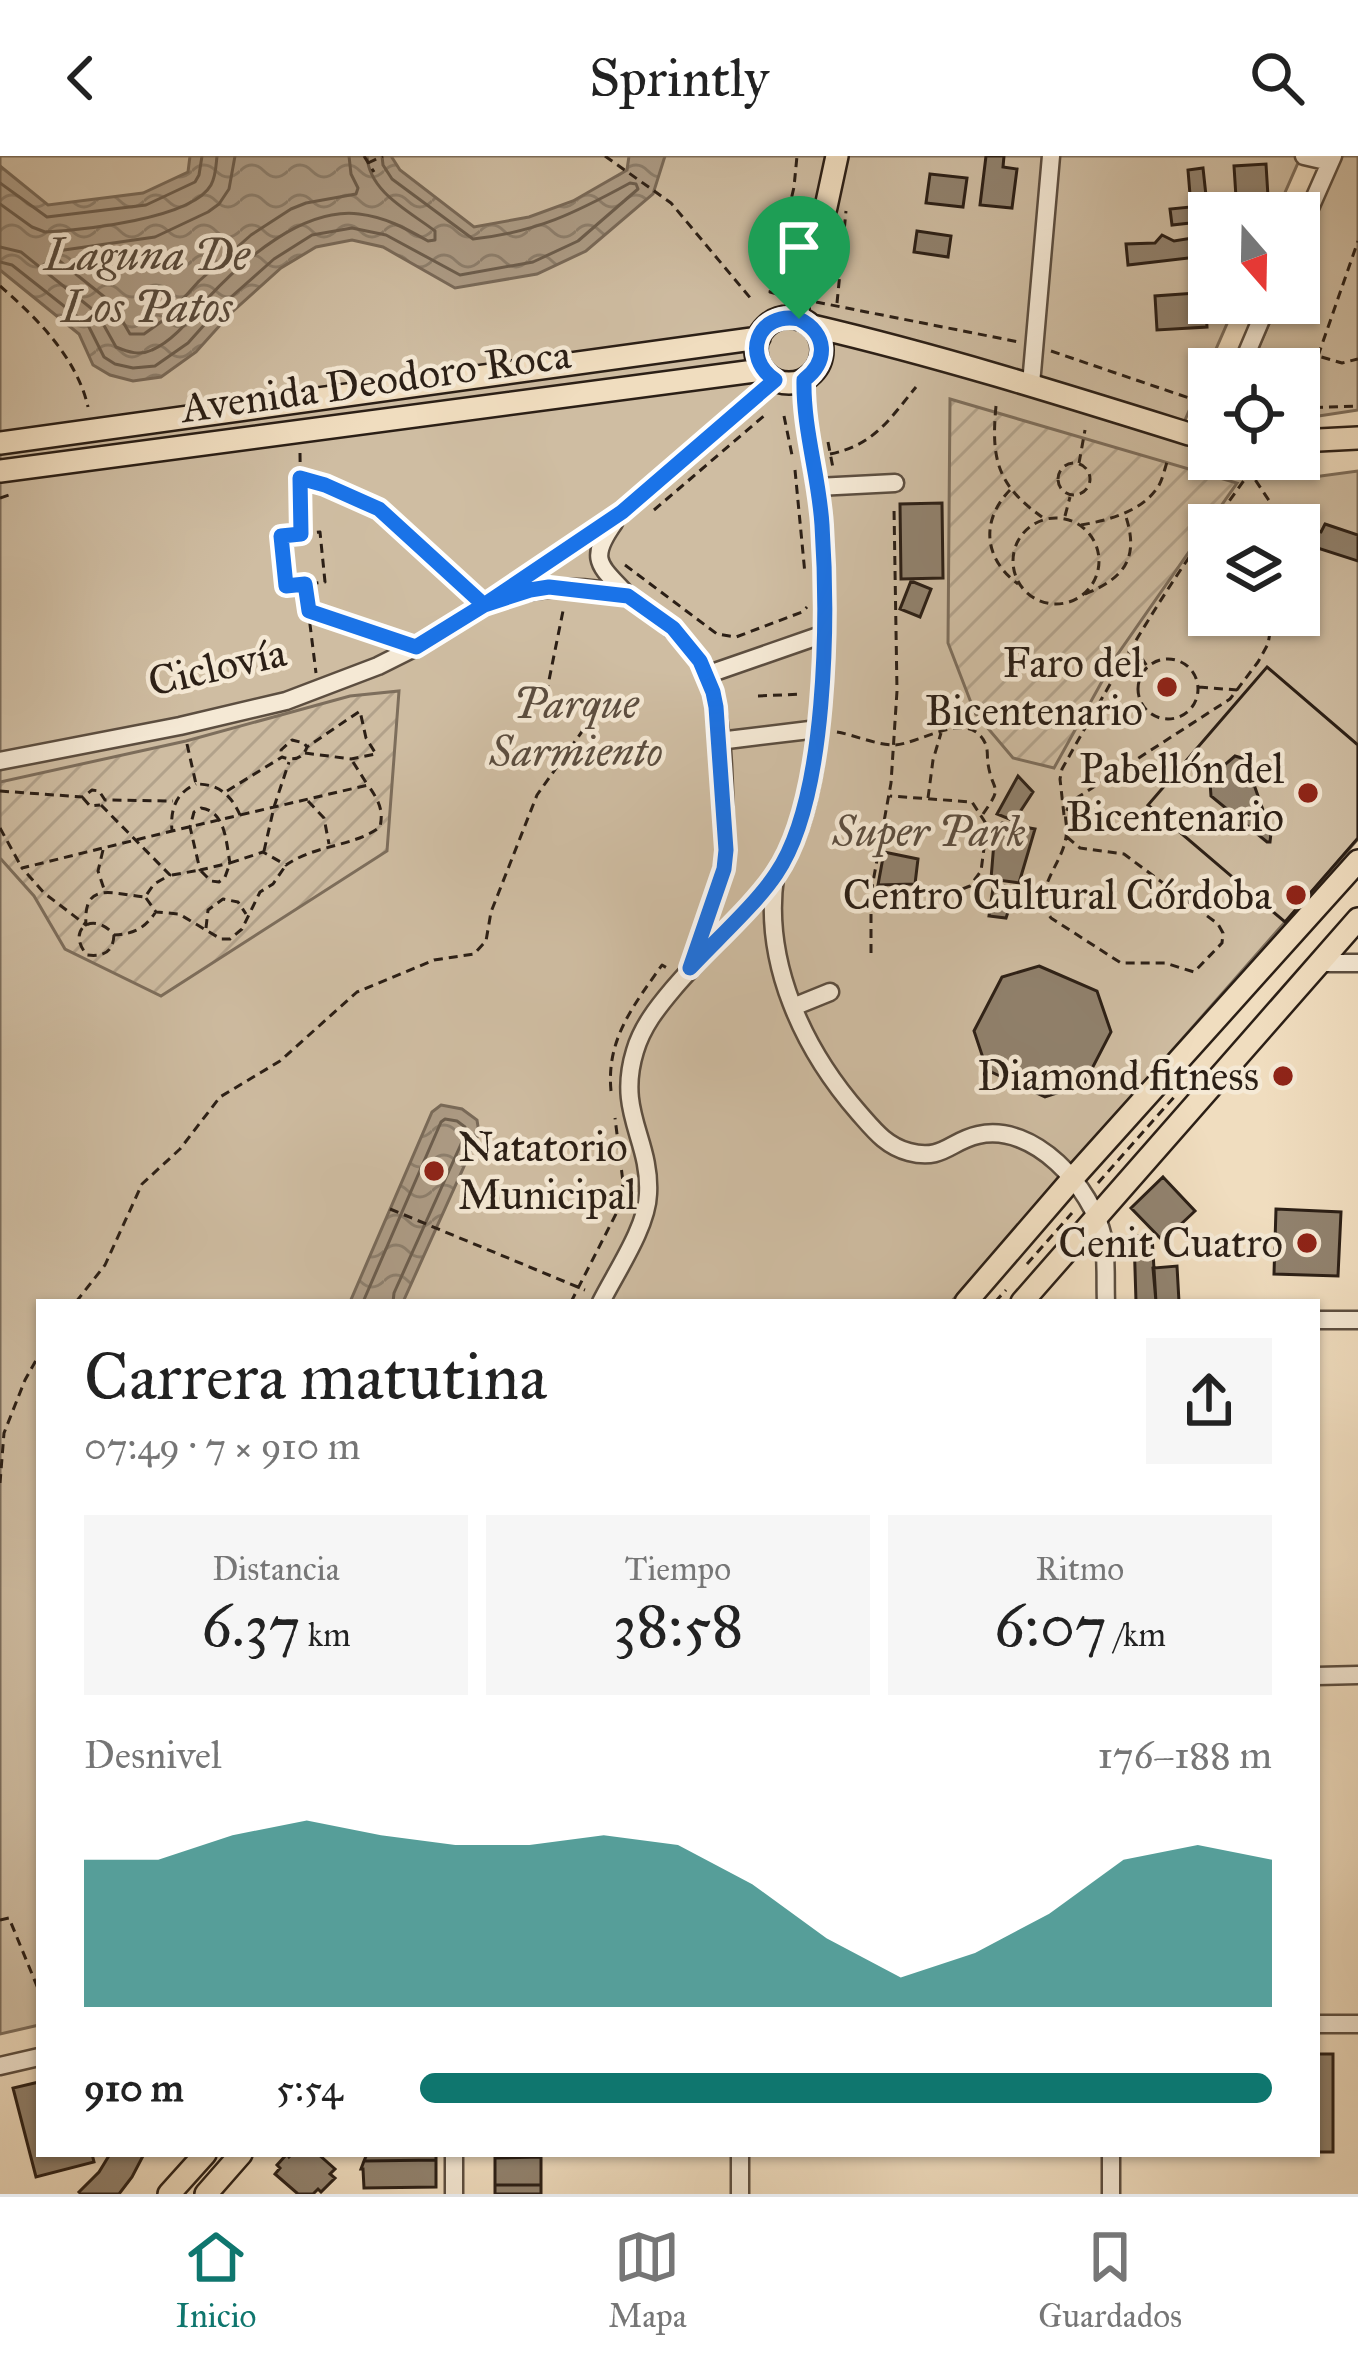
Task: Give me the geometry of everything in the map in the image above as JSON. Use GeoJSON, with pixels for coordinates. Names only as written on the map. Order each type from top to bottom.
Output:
{"type":"FeatureCollection","features":[{"type":"Feature","properties":{"kind":"main road"},"geometry":{"type":"LineString","coordinates":[[837,156],[803,315],[821,341],[821,358],[804,380],[785,383],[769,375],[758,360],[758,338],[771,323],[803,315],[881,343],[1188,434]]}},
{"type":"Feature","properties":{"kind":"main road","name":"Avenida Deodoro Roca"},"geometry":{"type":"LineString","coordinates":[[0,443],[758,338]]}},
{"type":"Feature","properties":{"kind":"main road"},"geometry":{"type":"LineString","coordinates":[[821,358],[881,343]]}},
{"type":"Feature","properties":{"kind":"main road","name":"Avenida Deodoro Roca"},"geometry":{"type":"LineString","coordinates":[[0,471],[769,375]]}},
{"type":"Feature","properties":{"kind":"main road"},"geometry":{"type":"LineString","coordinates":[[1320,440],[1358,438]]}},
{"type":"Feature","properties":{"kind":"main road"},"geometry":{"type":"LineString","coordinates":[[969,1299],[1358,861]]}},
{"type":"Feature","properties":{"kind":"main road"},"geometry":{"type":"LineString","coordinates":[[1025,1299],[1358,919]]}},
{"type":"Feature","properties":{"kind":"main road"},"geometry":{"type":"LineString","coordinates":[[169,2194],[202,2157]]}},
{"type":"Feature","properties":{"kind":"main road"},"geometry":{"type":"LineString","coordinates":[[206,2194],[239,2157]]}},
{"type":"Feature","properties":{"kind":"street"},"geometry":{"type":"LineString","coordinates":[[1031,384],[1051,156]]}},
{"type":"Feature","properties":{"kind":"street"},"geometry":{"type":"LineString","coordinates":[[1304,156],[1331,159],[1317,192]]}},
{"type":"Feature","properties":{"kind":"street"},"geometry":{"type":"LineString","coordinates":[[0,761],[286,701],[416,647],[622,512],[769,375]]}},
{"type":"Feature","properties":{"kind":"street"},"geometry":{"type":"LineString","coordinates":[[602,1299],[648,1200],[646,1166],[628,1093],[635,1050],[654,1012],[776,876],[792,847],[806,804],[818,729],[824,634],[822,520],[804,410],[804,380]]}},
{"type":"Feature","properties":{"kind":"street"},"geometry":{"type":"LineString","coordinates":[[817,487],[895,483]]}},
{"type":"Feature","properties":{"kind":"street"},"geometry":{"type":"LineString","coordinates":[[622,512],[602,541],[602,567],[628,596],[688,644],[713,692],[726,850],[724,869],[690,968]]}},
{"type":"Feature","properties":{"kind":"street"},"geometry":{"type":"LineString","coordinates":[[484,605],[549,587],[628,596]]}},
{"type":"Feature","properties":{"kind":"street"},"geometry":{"type":"LineString","coordinates":[[706,675],[824,634]]}},
{"type":"Feature","properties":{"kind":"street"},"geometry":{"type":"LineString","coordinates":[[719,741],[818,729]]}},
{"type":"Feature","properties":{"kind":"street"},"geometry":{"type":"LineString","coordinates":[[776,876],[772,897],[781,972],[812,1049],[830,1077],[879,1137],[912,1154],[945,1151],[980,1134],[1007,1134],[1039,1150],[1073,1178],[1096,1218],[1103,1239],[1106,1299]]}},
{"type":"Feature","properties":{"kind":"street"},"geometry":{"type":"LineString","coordinates":[[1318,963],[1358,963]]}},
{"type":"Feature","properties":{"kind":"street"},"geometry":{"type":"LineString","coordinates":[[794,1006],[830,992]]}},
{"type":"Feature","properties":{"kind":"street"},"geometry":{"type":"LineString","coordinates":[[1320,1320],[1358,1320]]}},
{"type":"Feature","properties":{"kind":"street"},"geometry":{"type":"LineString","coordinates":[[1320,1676],[1358,1675]]}},
{"type":"Feature","properties":{"kind":"street"},"geometry":{"type":"LineString","coordinates":[[1320,2024],[1358,2024]]}},
{"type":"Feature","properties":{"kind":"street"},"geometry":{"type":"LineString","coordinates":[[0,2066],[36,2058]]}},
{"type":"Feature","properties":{"kind":"street"},"geometry":{"type":"LineString","coordinates":[[454,2157],[454,2194]]}},
{"type":"Feature","properties":{"kind":"street"},"geometry":{"type":"LineString","coordinates":[[740,2157],[740,2194]]}},
{"type":"Feature","properties":{"kind":"street"},"geometry":{"type":"LineString","coordinates":[[1111,2194],[1112,2157]]}},
{"type":"Feature","properties":{"kind":"path"},"geometry":{"type":"LineString","coordinates":[[364,156],[374,172]]}},
{"type":"Feature","properties":{"kind":"path"},"geometry":{"type":"LineString","coordinates":[[368,164],[383,156]]}},
{"type":"Feature","properties":{"kind":"path"},"geometry":{"type":"LineString","coordinates":[[605,156],[671,203],[752,300]]}},
{"type":"Feature","properties":{"kind":"path"},"geometry":{"type":"LineString","coordinates":[[796,156],[794,187],[770,292],[803,315],[836,306],[1034,345],[1188,397]]}},
{"type":"Feature","properties":{"kind":"path"},"geometry":{"type":"LineString","coordinates":[[836,306],[846,207]]}},
{"type":"Feature","properties":{"kind":"path"},"geometry":{"type":"LineString","coordinates":[[1320,350],[1358,241]]}},
{"type":"Feature","properties":{"kind":"path"},"geometry":{"type":"LineString","coordinates":[[0,286],[38,319],[83,386],[88,407]]}},
{"type":"Feature","properties":{"kind":"path"},"geometry":{"type":"LineString","coordinates":[[1320,357],[1342,363],[1358,358]]}},
{"type":"Feature","properties":{"kind":"path"},"geometry":{"type":"LineString","coordinates":[[830,454],[872,438],[916,387]]}},
{"type":"Feature","properties":{"kind":"path"},"geometry":{"type":"LineString","coordinates":[[996,406],[992,442],[1004,480],[1045,519]]}},
{"type":"Feature","properties":{"kind":"path"},"geometry":{"type":"LineString","coordinates":[[1320,407],[1358,406]]}},
{"type":"Feature","properties":{"kind":"path"},"geometry":{"type":"LineString","coordinates":[[648,514],[765,415]]}},
{"type":"Feature","properties":{"kind":"path"},"geometry":{"type":"LineString","coordinates":[[784,416],[798,490],[806,581]]}},
{"type":"Feature","properties":{"kind":"path"},"geometry":{"type":"LineString","coordinates":[[1079,464],[1085,430]]}},
{"type":"Feature","properties":{"kind":"path"},"geometry":{"type":"LineString","coordinates":[[825,432],[838,486]]}},
{"type":"Feature","properties":{"kind":"path"},"geometry":{"type":"LineString","coordinates":[[300,451],[301,534]]}},
{"type":"Feature","properties":{"kind":"path"},"geometry":{"type":"LineString","coordinates":[[1080,525],[1106,521],[1139,506],[1159,486],[1168,459]]}},
{"type":"Feature","properties":{"kind":"path"},"geometry":{"type":"LineString","coordinates":[[1079,464],[1088,471],[1090,482],[1081,494],[1071,495],[1059,485],[1059,475],[1065,467],[1079,464]]}},
{"type":"Feature","properties":{"kind":"path"},"geometry":{"type":"LineString","coordinates":[[1227,504],[1250,472],[1271,504]]}},
{"type":"Feature","properties":{"kind":"path"},"geometry":{"type":"LineString","coordinates":[[300,478],[379,509],[484,605]]}},
{"type":"Feature","properties":{"kind":"path"},"geometry":{"type":"LineString","coordinates":[[1011,489],[991,518],[995,558],[1005,575],[1031,596],[1058,604],[1116,578],[1127,564],[1132,544],[1124,513]]}},
{"type":"Feature","properties":{"kind":"path"},"geometry":{"type":"LineString","coordinates":[[1065,518],[1071,495]]}},
{"type":"Feature","properties":{"kind":"path"},"geometry":{"type":"LineString","coordinates":[[871,953],[871,893],[889,796],[897,692],[894,508]]}},
{"type":"Feature","properties":{"kind":"path"},"geometry":{"type":"LineString","coordinates":[[1021,586],[1012,560],[1015,547],[1032,524],[1065,518],[1095,540],[1100,554],[1094,583],[1084,594]]}},
{"type":"Feature","properties":{"kind":"path"},"geometry":{"type":"LineString","coordinates":[[320,532],[325,582],[286,586],[281,536],[301,534],[320,532]]}},
{"type":"Feature","properties":{"kind":"path"},"geometry":{"type":"LineString","coordinates":[[613,556],[726,638],[802,612],[808,604]]}},
{"type":"Feature","properties":{"kind":"path"},"geometry":{"type":"LineString","coordinates":[[1066,837],[1080,848],[1124,854],[1218,924],[1222,943],[1194,972],[1165,963],[1121,963],[1051,918],[1042,896],[1066,837],[1062,769],[1188,558]]}},
{"type":"Feature","properties":{"kind":"path"},"geometry":{"type":"LineString","coordinates":[[305,584],[318,690]]}},
{"type":"Feature","properties":{"kind":"path"},"geometry":{"type":"LineString","coordinates":[[309,611],[416,647]]}},
{"type":"Feature","properties":{"kind":"path"},"geometry":{"type":"LineString","coordinates":[[78,1299],[105,1265],[142,1184],[180,1149],[220,1097],[280,1061],[357,992],[434,960],[474,954],[486,941],[491,912],[537,795],[592,716],[556,700],[547,690],[563,611]]}},
{"type":"Feature","properties":{"kind":"path"},"geometry":{"type":"LineString","coordinates":[[1064,818],[1072,801],[1216,710],[1237,690],[1269,636]]}},
{"type":"Feature","properties":{"kind":"path"},"geometry":{"type":"LineString","coordinates":[[1133,645],[1148,668]]}},
{"type":"Feature","properties":{"kind":"path"},"geometry":{"type":"LineString","coordinates":[[1177,660],[1193,673],[1198,687],[1189,711],[1170,719],[1151,714],[1139,699],[1139,681],[1157,661],[1177,660]]}},
{"type":"Feature","properties":{"kind":"path"},"geometry":{"type":"LineString","coordinates":[[1198,687],[1237,690]]}},
{"type":"Feature","properties":{"kind":"path"},"geometry":{"type":"LineString","coordinates":[[758,696],[804,694]]}},
{"type":"Feature","properties":{"kind":"path"},"geometry":{"type":"LineString","coordinates":[[263,852],[290,760],[360,711],[366,738],[376,754],[351,759],[306,750]]}},
{"type":"Feature","properties":{"kind":"path"},"geometry":{"type":"LineString","coordinates":[[180,726],[196,784]]}},
{"type":"Feature","properties":{"kind":"path"},"geometry":{"type":"LineString","coordinates":[[818,729],[894,745],[956,727],[970,729],[986,744],[998,794],[982,815]]}},
{"type":"Feature","properties":{"kind":"path"},"geometry":{"type":"LineString","coordinates":[[928,798],[941,731]]}},
{"type":"Feature","properties":{"kind":"path"},"geometry":{"type":"LineString","coordinates":[[282,757],[281,750],[292,740],[304,742],[306,750]]}},
{"type":"Feature","properties":{"kind":"path"},"geometry":{"type":"LineString","coordinates":[[225,792],[282,757]]}},
{"type":"Feature","properties":{"kind":"path"},"geometry":{"type":"LineString","coordinates":[[282,757],[290,760]]}},
{"type":"Feature","properties":{"kind":"path"},"geometry":{"type":"LineString","coordinates":[[86,925],[85,906],[98,893],[145,897],[156,912],[179,914],[221,938],[230,938],[242,928],[260,892],[273,884],[286,865],[304,853],[369,835],[380,827],[381,805],[351,759]]}},
{"type":"Feature","properties":{"kind":"path"},"geometry":{"type":"LineString","coordinates":[[172,832],[175,801],[196,784],[210,784],[225,792],[240,815]]}},
{"type":"Feature","properties":{"kind":"path"},"geometry":{"type":"LineString","coordinates":[[22,868],[368,785]]}},
{"type":"Feature","properties":{"kind":"path"},"geometry":{"type":"LineString","coordinates":[[0,791],[82,796],[100,791],[103,802],[170,875]]}},
{"type":"Feature","properties":{"kind":"path"},"geometry":{"type":"LineString","coordinates":[[82,796],[90,806],[175,801]]}},
{"type":"Feature","properties":{"kind":"path"},"geometry":{"type":"LineString","coordinates":[[871,893],[954,892],[970,886],[981,871],[986,833],[982,815],[972,802],[889,796]]}},
{"type":"Feature","properties":{"kind":"path"},"geometry":{"type":"LineString","coordinates":[[306,800],[324,818],[329,846]]}},
{"type":"Feature","properties":{"kind":"path"},"geometry":{"type":"LineString","coordinates":[[201,808],[211,809],[220,820],[230,863],[219,882],[200,871],[190,827],[194,812],[201,808]]}},
{"type":"Feature","properties":{"kind":"path"},"geometry":{"type":"LineString","coordinates":[[0,828],[22,868],[44,893],[86,925]]}},
{"type":"Feature","properties":{"kind":"path"},"geometry":{"type":"LineString","coordinates":[[103,848],[98,871],[106,894]]}},
{"type":"Feature","properties":{"kind":"path"},"geometry":{"type":"LineString","coordinates":[[145,897],[154,884],[170,875],[263,852],[286,865]]}},
{"type":"Feature","properties":{"kind":"path"},"geometry":{"type":"LineString","coordinates":[[206,928],[208,910],[223,899],[238,902],[247,915]]}},
{"type":"Feature","properties":{"kind":"path"},"geometry":{"type":"LineString","coordinates":[[114,934],[136,932],[156,912]]}},
{"type":"Feature","properties":{"kind":"path"},"geometry":{"type":"LineString","coordinates":[[105,924],[114,934],[109,952],[99,956],[88,955],[81,947],[81,929],[86,925],[105,924]]}},
{"type":"Feature","properties":{"kind":"path"},"geometry":{"type":"LineString","coordinates":[[390,1209],[600,1299]]}},
{"type":"Feature","properties":{"kind":"path"},"geometry":{"type":"LineString","coordinates":[[0,1483],[4,1433],[36,1360]]}},
{"type":"Feature","properties":{"kind":"path"},"geometry":{"type":"LineString","coordinates":[[0,1920],[9,1918],[36,1984]]}},
{"type":"Feature","properties":{"kind":"green space","name":"Parque Sarmiento"},"geometry":{"type":"Polygon","coordinates":[[[0,156],[1301,156],[1285,192],[1188,192],[1188,324],[1227,324],[1216,348],[1188,348],[1188,413],[1179,434],[1188,440],[1188,480],[1320,480],[1320,476],[1358,471],[1358,839],[954,1299],[36,1299],[36,2026],[0,2034],[0,156]]]}},
{"type":"Feature","properties":{"kind":"green space"},"geometry":{"type":"Polygon","coordinates":[[[1341,156],[1358,156],[1358,410],[1320,416],[1320,348],[1258,348],[1269,324],[1320,324],[1320,205],[1341,156]]]}},
{"type":"Feature","properties":{"kind":"green space"},"geometry":{"type":"Polygon","coordinates":[[[950,399],[1188,469],[1188,480],[1237,483],[1222,504],[1188,504],[1188,553],[1115,658],[1054,768],[1013,758],[975,713],[948,643],[950,399]]]}},
{"type":"Feature","properties":{"kind":"green space"},"geometry":{"type":"Polygon","coordinates":[[[399,691],[387,851],[161,996],[65,949],[34,896],[0,858],[0,782],[186,741],[350,696],[399,691]]]}},
{"type":"Feature","properties":{"kind":"water","name":"Laguna De Los Patos"},"geometry":{"type":"Polygon","coordinates":[[[190,156],[391,156],[400,170],[474,227],[529,217],[573,201],[627,170],[629,156],[665,156],[653,194],[586,251],[537,274],[455,288],[383,247],[352,240],[316,247],[281,268],[196,352],[161,377],[133,381],[110,375],[93,365],[79,334],[0,270],[0,166],[48,205],[143,193],[188,172],[190,156]]]}},
{"type":"Feature","properties":{"kind":"water","name":"Natatorio Municipal"},"geometry":{"type":"Polygon","coordinates":[[[441,1105],[462,1109],[477,1120],[479,1133],[404,1299],[351,1299],[432,1112],[441,1105]]]}},
{"type":"Feature","properties":{"kind":"building"},"geometry":{"type":"Polygon","coordinates":[[[986,156],[1004,156],[1003,167],[1017,169],[1012,208],[980,205],[986,156]]]}},
{"type":"Feature","properties":{"kind":"building"},"geometry":{"type":"Polygon","coordinates":[[[1266,164],[1268,192],[1236,192],[1234,166],[1266,164]]]}},
{"type":"Feature","properties":{"kind":"building"},"geometry":{"type":"Polygon","coordinates":[[[1203,168],[1206,192],[1190,192],[1188,170],[1203,168]]]}},
{"type":"Feature","properties":{"kind":"building"},"geometry":{"type":"Polygon","coordinates":[[[930,174],[967,178],[963,207],[926,203],[930,174]]]}},
{"type":"Feature","properties":{"kind":"building"},"geometry":{"type":"Polygon","coordinates":[[[1188,207],[1188,223],[1172,225],[1170,209],[1188,207]]]}},
{"type":"Feature","properties":{"kind":"building"},"geometry":{"type":"Polygon","coordinates":[[[917,231],[951,236],[948,257],[914,252],[917,231]]]}},
{"type":"Feature","properties":{"kind":"building"},"geometry":{"type":"Polygon","coordinates":[[[1162,235],[1174,241],[1188,239],[1188,258],[1128,265],[1126,244],[1155,243],[1162,235]]]}},
{"type":"Feature","properties":{"kind":"building"},"geometry":{"type":"Polygon","coordinates":[[[1188,294],[1188,324],[1207,327],[1157,330],[1155,296],[1188,294]]]}},
{"type":"Feature","properties":{"kind":"building"},"geometry":{"type":"Polygon","coordinates":[[[942,503],[943,578],[901,579],[900,504],[942,503]]]}},
{"type":"Feature","properties":{"kind":"building"},"geometry":{"type":"Polygon","coordinates":[[[1325,524],[1358,535],[1358,561],[1320,549],[1325,524]]]}},
{"type":"Feature","properties":{"kind":"building"},"geometry":{"type":"Polygon","coordinates":[[[911,581],[931,589],[920,617],[900,609],[911,581]]]}},
{"type":"Feature","properties":{"kind":"building","name":"Pabellón del Bicentenario"},"geometry":{"type":"Polygon","coordinates":[[[1267,667],[1358,745],[1358,838],[1285,922],[1148,805],[1267,667]],[[1235,756],[1214,774],[1211,796],[1270,842],[1271,833],[1245,759],[1235,756]]]}},
{"type":"Feature","properties":{"kind":"building","name":"Pabellón del Bicentenario"},"geometry":{"type":"Polygon","coordinates":[[[1267,667],[1358,745],[1358,838],[1285,922],[1148,805],[1267,667]]]}},
{"type":"Feature","properties":{"kind":"building"},"geometry":{"type":"Polygon","coordinates":[[[1018,776],[1033,792],[1014,821],[997,814],[1018,776]]]}},
{"type":"Feature","properties":{"kind":"building"},"geometry":{"type":"Polygon","coordinates":[[[1002,823],[1035,829],[1019,883],[991,879],[995,830],[1002,823]]]}},
{"type":"Feature","properties":{"kind":"building"},"geometry":{"type":"Polygon","coordinates":[[[884,852],[918,859],[915,884],[878,885],[884,852]]]}},
{"type":"Feature","properties":{"kind":"building"},"geometry":{"type":"Polygon","coordinates":[[[993,888],[1016,888],[1006,918],[989,916],[993,888]]]}},
{"type":"Feature","properties":{"kind":"building"},"geometry":{"type":"Polygon","coordinates":[[[1039,966],[1097,991],[1111,1032],[1084,1084],[1045,1097],[987,1070],[974,1031],[1002,977],[1039,966]]]}},
{"type":"Feature","properties":{"kind":"building"},"geometry":{"type":"Polygon","coordinates":[[[1163,1177],[1195,1211],[1163,1241],[1131,1208],[1163,1177]]]}},
{"type":"Feature","properties":{"kind":"building","name":"Cenit Cuatro"},"geometry":{"type":"Polygon","coordinates":[[[1276,1209],[1341,1212],[1338,1276],[1274,1274],[1276,1209]]]}},
{"type":"Feature","properties":{"kind":"building"},"geometry":{"type":"Polygon","coordinates":[[[1134,1236],[1152,1236],[1156,1299],[1136,1299],[1134,1236]]]}},
{"type":"Feature","properties":{"kind":"building"},"geometry":{"type":"Polygon","coordinates":[[[1177,1266],[1179,1299],[1156,1299],[1153,1268],[1177,1266]]]}},
{"type":"Feature","properties":{"kind":"building"},"geometry":{"type":"Polygon","coordinates":[[[1320,2054],[1333,2054],[1333,2152],[1320,2152],[1320,2054]]]}},
{"type":"Feature","properties":{"kind":"building"},"geometry":{"type":"Polygon","coordinates":[[[36,2083],[36,2157],[93,2157],[94,2162],[36,2177],[13,2088],[36,2083]]]}},
{"type":"Feature","properties":{"kind":"building"},"geometry":{"type":"Polygon","coordinates":[[[108,2157],[142,2157],[119,2194],[81,2194],[108,2157]]]}},
{"type":"Feature","properties":{"kind":"building"},"geometry":{"type":"Polygon","coordinates":[[[284,2157],[321,2157],[335,2169],[330,2174],[335,2178],[321,2192],[298,2194],[275,2174],[284,2157]]]}},
{"type":"Feature","properties":{"kind":"building"},"geometry":{"type":"Polygon","coordinates":[[[366,2157],[436,2157],[436,2160],[364,2161],[366,2157]]]}},
{"type":"Feature","properties":{"kind":"building"},"geometry":{"type":"Polygon","coordinates":[[[541,2157],[541,2185],[495,2185],[495,2158],[541,2157]]]}},
{"type":"Feature","properties":{"kind":"building"},"geometry":{"type":"Polygon","coordinates":[[[436,2160],[436,2187],[364,2188],[364,2161],[436,2160]]]}},
{"type":"Feature","properties":{"kind":"building"},"geometry":{"type":"Polygon","coordinates":[[[495,2185],[541,2185],[541,2194],[495,2194],[495,2185]]]}},
{"type":"Feature","properties":{"kind":"place","name":"Faro del Bicentenario"},"geometry":{"type":"Point","coordinates":[1167,687]}},
{"type":"Feature","properties":{"kind":"place","name":"Pabellón del Bicentenario"},"geometry":{"type":"Point","coordinates":[1308,793]}},
{"type":"Feature","properties":{"kind":"place","name":"Centro Cultural Córdoba"},"geometry":{"type":"Point","coordinates":[1296,895]}},
{"type":"Feature","properties":{"kind":"place","name":"Diamond fitness"},"geometry":{"type":"Point","coordinates":[1283,1076]}},
{"type":"Feature","properties":{"kind":"place","name":"Natatorio Municipal"},"geometry":{"type":"Point","coordinates":[434,1171]}},
{"type":"Feature","properties":{"kind":"place","name":"Cenit Cuatro"},"geometry":{"type":"Point","coordinates":[1307,1243]}},
{"type":"Feature","properties":{"kind":"route"},"geometry":{"type":"LineString","coordinates":[[799,319],[771,323],[758,338],[758,360],[775,380],[668,475],[622,512],[484,605],[416,647],[309,611],[305,584],[286,586],[281,536],[301,534],[300,478],[379,509],[484,605],[530,590],[571,588],[628,596],[673,628],[700,661],[713,692],[726,850],[724,869],[690,968],[776,876],[792,847],[806,804],[818,729],[825,609],[822,520],[804,410],[804,380],[818,367],[822,350],[818,333],[799,319]]}},
{"type":"Feature","properties":{"kind":"park label","name":"Super Park"},"geometry":{"type":"Point","coordinates":[929,832]}}]}
